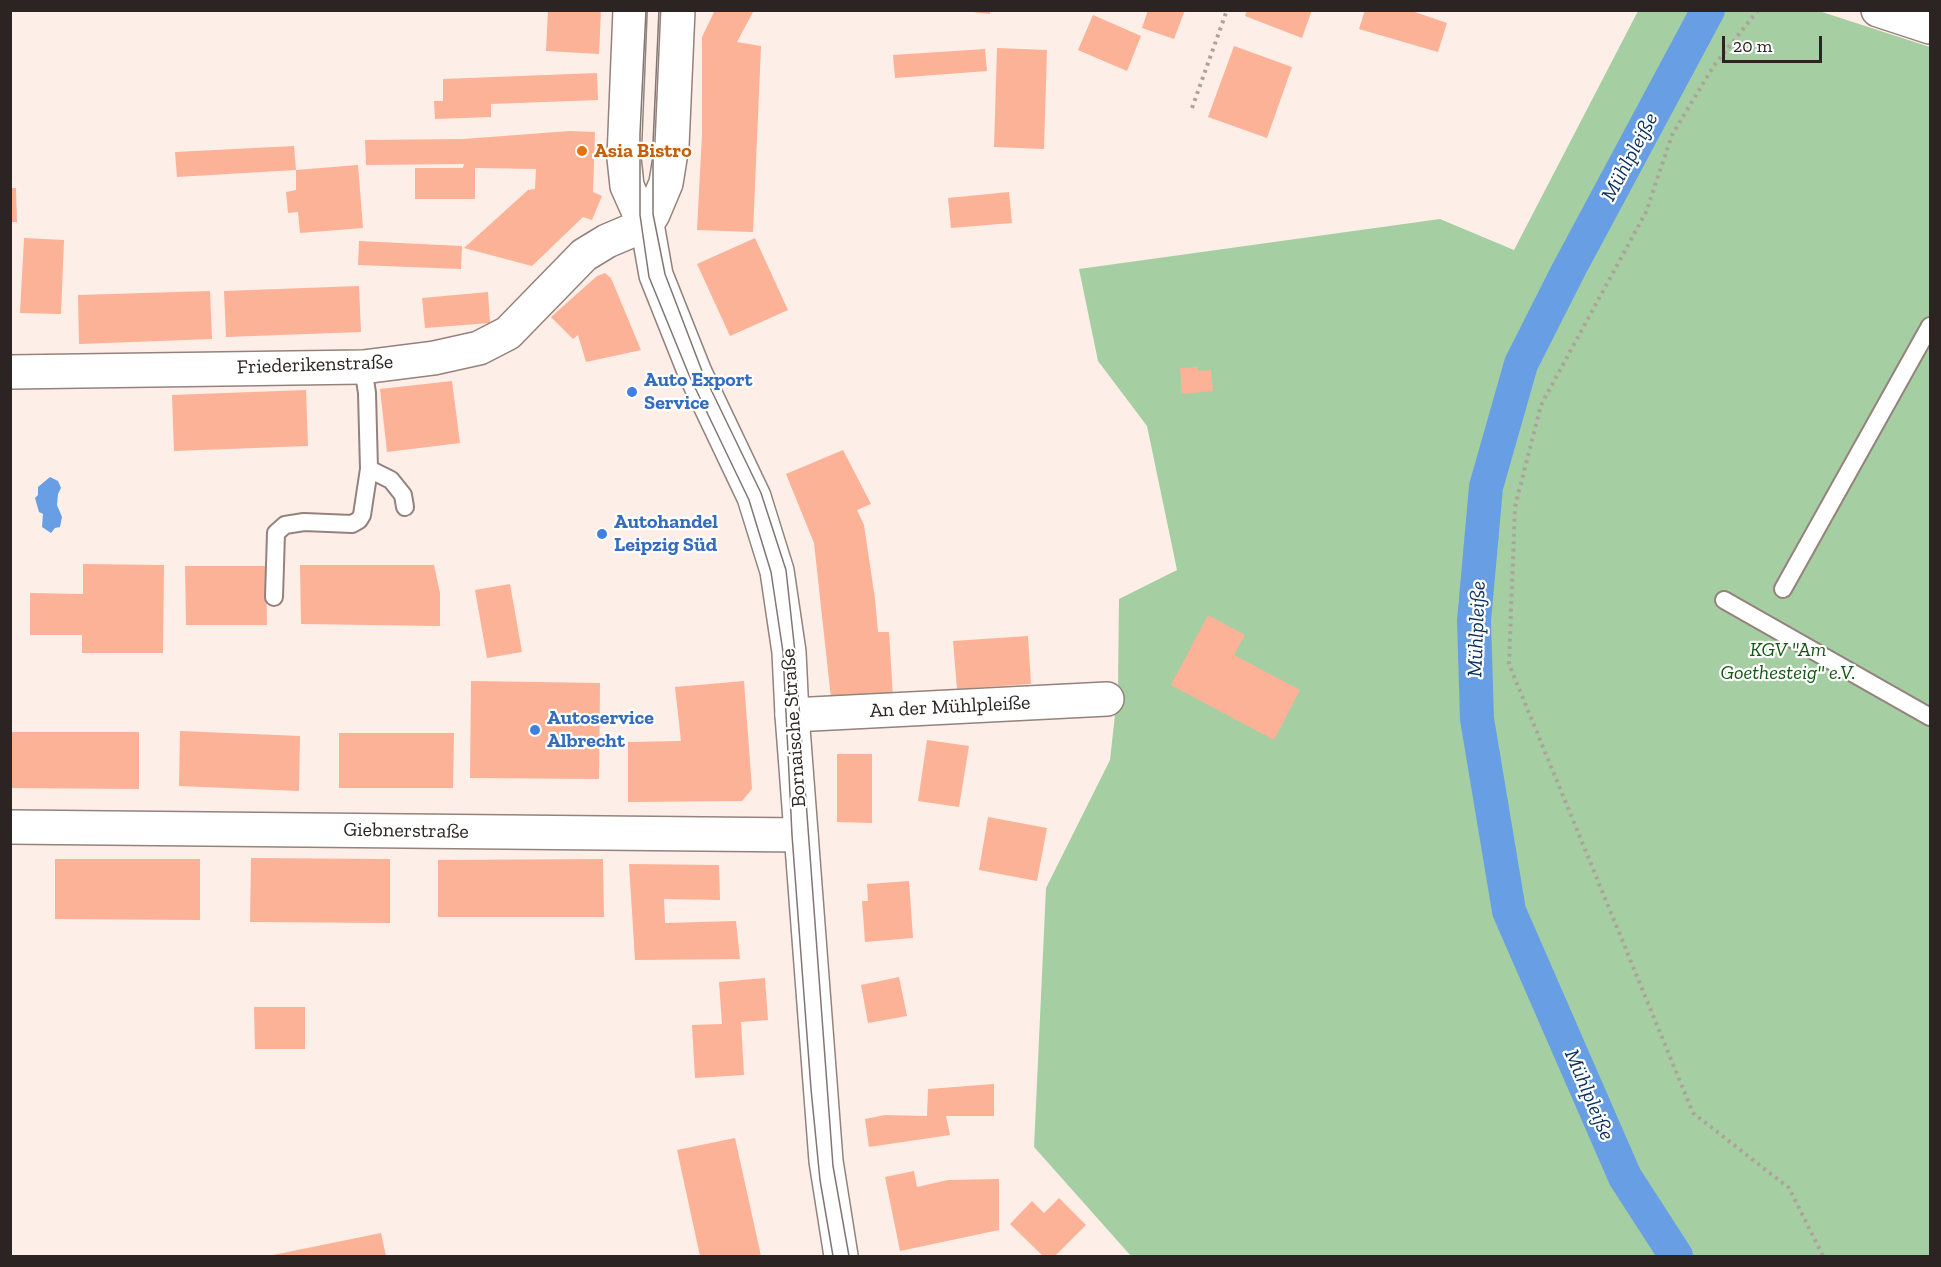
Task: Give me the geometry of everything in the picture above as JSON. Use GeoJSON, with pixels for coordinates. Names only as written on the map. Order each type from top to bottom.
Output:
{"type":"FeatureCollection","features":[{"type":"Feature","properties":{"kind":"street","name":"Bornaische Straße"},"geometry":{"type":"LineString","coordinates":[[630,10],[625,167],[627,186],[640,215],[647,224],[656,275],[695,373],[754,496],[777,571],[789,652],[826,1161],[841,1257]]}},
{"type":"Feature","properties":{"kind":"street"},"geometry":{"type":"LineString","coordinates":[[647,224],[666,183],[672,146],[678,10]]}},
{"type":"Feature","properties":{"kind":"street"},"geometry":{"type":"LineString","coordinates":[[1878,10],[1930,27]]}},
{"type":"Feature","properties":{"kind":"street","name":"Friederikenstraße"},"geometry":{"type":"LineString","coordinates":[[10,372],[363,367],[434,358],[479,348],[507,333],[584,255],[607,241],[647,224]]}},
{"type":"Feature","properties":{"kind":"street","name":"An der Mühlpleiße"},"geometry":{"type":"LineString","coordinates":[[792,715],[1107,699]]}},
{"type":"Feature","properties":{"kind":"street","name":"Giebnerstraße"},"geometry":{"type":"LineString","coordinates":[[10,827],[801,835]]}},
{"type":"Feature","properties":{"kind":"lane"},"geometry":{"type":"LineString","coordinates":[[1783,589],[1930,326]]}},
{"type":"Feature","properties":{"kind":"lane"},"geometry":{"type":"LineString","coordinates":[[274,597],[276,533],[285,525],[304,522],[352,524],[362,515],[369,469],[367,393],[363,367]]}},
{"type":"Feature","properties":{"kind":"lane"},"geometry":{"type":"LineString","coordinates":[[369,469],[392,480],[403,495],[405,507]]}},
{"type":"Feature","properties":{"kind":"lane"},"geometry":{"type":"LineString","coordinates":[[1724,600],[1930,717]]}},
{"type":"Feature","properties":{"kind":"path"},"geometry":{"type":"LineString","coordinates":[[1192,108],[1227,10]]}},
{"type":"Feature","properties":{"kind":"path"},"geometry":{"type":"LineString","coordinates":[[1758,10],[1713,67],[1672,135],[1646,212],[1542,405],[1515,507],[1509,664],[1693,1113],[1789,1188],[1823,1257]]}},
{"type":"Feature","properties":{"kind":"green space","name":"KGV \"Am Goethesteig\" e.V."},"geometry":{"type":"Polygon","coordinates":[[[1638,11],[1819,11],[1930,47],[1930,1256],[1131,1256],[1034,1147],[1046,888],[1110,760],[1118,687],[1119,599],[1177,570],[1147,426],[1098,361],[1079,269],[1440,219],[1514,250],[1638,11]]]}},
{"type":"Feature","properties":{"kind":"water"},"geometry":{"type":"Polygon","coordinates":[[[50,477],[58,481],[61,488],[57,505],[62,517],[60,527],[55,528],[51,533],[42,527],[43,514],[39,512],[35,498],[38,495],[38,487],[50,477]]]}},
{"type":"Feature","properties":{"kind":"building"},"geometry":{"type":"Polygon","coordinates":[[[548,10],[601,10],[599,54],[546,51],[548,10]]]}},
{"type":"Feature","properties":{"kind":"building"},"geometry":{"type":"Polygon","coordinates":[[[715,10],[754,10],[737,42],[761,46],[753,232],[697,230],[702,134],[702,37],[715,10]]]}},
{"type":"Feature","properties":{"kind":"building"},"geometry":{"type":"Polygon","coordinates":[[[973,10],[990,10],[990,14],[973,12],[973,10]]]}},
{"type":"Feature","properties":{"kind":"building"},"geometry":{"type":"Polygon","coordinates":[[[1148,10],[1185,10],[1174,39],[1142,28],[1148,10]]]}},
{"type":"Feature","properties":{"kind":"building"},"geometry":{"type":"Polygon","coordinates":[[[1247,10],[1312,10],[1302,38],[1245,16],[1247,10]]]}},
{"type":"Feature","properties":{"kind":"building"},"geometry":{"type":"Polygon","coordinates":[[[1365,10],[1409,10],[1447,23],[1438,52],[1359,29],[1365,10]]]}},
{"type":"Feature","properties":{"kind":"building"},"geometry":{"type":"Polygon","coordinates":[[[1093,15],[1141,36],[1127,71],[1078,50],[1093,15]]]}},
{"type":"Feature","properties":{"kind":"building"},"geometry":{"type":"Polygon","coordinates":[[[1234,46],[1292,67],[1267,138],[1208,117],[1234,46]]]}},
{"type":"Feature","properties":{"kind":"building"},"geometry":{"type":"Polygon","coordinates":[[[997,48],[1047,50],[1044,149],[994,147],[997,48]]]}},
{"type":"Feature","properties":{"kind":"building"},"geometry":{"type":"Polygon","coordinates":[[[985,49],[987,71],[895,78],[893,55],[985,49]]]}},
{"type":"Feature","properties":{"kind":"building"},"geometry":{"type":"Polygon","coordinates":[[[597,73],[598,100],[491,104],[491,117],[435,119],[434,101],[443,101],[443,79],[597,73]]]}},
{"type":"Feature","properties":{"kind":"building"},"geometry":{"type":"Polygon","coordinates":[[[570,131],[595,132],[593,192],[602,196],[592,220],[583,217],[532,266],[464,248],[528,190],[535,189],[536,169],[475,168],[475,199],[415,199],[415,168],[463,168],[464,164],[366,165],[365,140],[463,139],[570,131]]]}},
{"type":"Feature","properties":{"kind":"building"},"geometry":{"type":"Polygon","coordinates":[[[294,146],[296,170],[177,177],[175,152],[294,146]]]}},
{"type":"Feature","properties":{"kind":"building"},"geometry":{"type":"Polygon","coordinates":[[[358,165],[363,228],[300,233],[298,212],[288,213],[286,192],[296,190],[296,170],[358,165]]]}},
{"type":"Feature","properties":{"kind":"building"},"geometry":{"type":"Polygon","coordinates":[[[10,188],[16,188],[17,222],[10,222],[10,188]]]}},
{"type":"Feature","properties":{"kind":"building"},"geometry":{"type":"Polygon","coordinates":[[[1009,192],[1012,223],[951,228],[948,198],[1009,192]]]}},
{"type":"Feature","properties":{"kind":"building"},"geometry":{"type":"Polygon","coordinates":[[[24,238],[64,240],[61,314],[20,313],[24,238]]]}},
{"type":"Feature","properties":{"kind":"building"},"geometry":{"type":"Polygon","coordinates":[[[755,238],[788,310],[730,336],[697,264],[755,238]]]}},
{"type":"Feature","properties":{"kind":"building"},"geometry":{"type":"Polygon","coordinates":[[[359,241],[462,246],[461,269],[358,265],[359,241]]]}},
{"type":"Feature","properties":{"kind":"building"},"geometry":{"type":"Polygon","coordinates":[[[605,273],[611,278],[641,350],[586,362],[578,335],[573,339],[551,317],[597,276],[605,273]]]}},
{"type":"Feature","properties":{"kind":"building"},"geometry":{"type":"Polygon","coordinates":[[[359,286],[361,332],[226,337],[224,291],[359,286]]]}},
{"type":"Feature","properties":{"kind":"building"},"geometry":{"type":"Polygon","coordinates":[[[210,291],[212,339],[79,344],[78,295],[210,291]]]}},
{"type":"Feature","properties":{"kind":"building"},"geometry":{"type":"Polygon","coordinates":[[[488,292],[490,323],[425,328],[422,298],[488,292]]]}},
{"type":"Feature","properties":{"kind":"building"},"geometry":{"type":"Polygon","coordinates":[[[1198,367],[1198,371],[1211,370],[1213,391],[1182,394],[1180,368],[1198,367]]]}},
{"type":"Feature","properties":{"kind":"building"},"geometry":{"type":"Polygon","coordinates":[[[452,381],[460,443],[387,452],[380,389],[452,381]]]}},
{"type":"Feature","properties":{"kind":"building"},"geometry":{"type":"Polygon","coordinates":[[[306,390],[308,446],[174,451],[172,395],[306,390]]]}},
{"type":"Feature","properties":{"kind":"building"},"geometry":{"type":"Polygon","coordinates":[[[843,450],[871,504],[857,510],[864,525],[878,632],[889,632],[893,697],[831,698],[814,543],[786,474],[843,450]]]}},
{"type":"Feature","properties":{"kind":"building"},"geometry":{"type":"Polygon","coordinates":[[[83,564],[164,565],[163,653],[82,653],[82,635],[30,635],[30,593],[83,594],[83,564]]]}},
{"type":"Feature","properties":{"kind":"building"},"geometry":{"type":"Polygon","coordinates":[[[300,565],[434,565],[440,593],[440,626],[301,624],[300,565]]]}},
{"type":"Feature","properties":{"kind":"building"},"geometry":{"type":"Polygon","coordinates":[[[185,566],[266,566],[267,625],[186,625],[185,566]]]}},
{"type":"Feature","properties":{"kind":"building"},"geometry":{"type":"Polygon","coordinates":[[[510,584],[522,652],[487,658],[475,590],[510,584]]]}},
{"type":"Feature","properties":{"kind":"building"},"geometry":{"type":"Polygon","coordinates":[[[1208,615],[1245,635],[1234,655],[1300,690],[1274,740],[1171,685],[1208,615]]]}},
{"type":"Feature","properties":{"kind":"building"},"geometry":{"type":"Polygon","coordinates":[[[1028,636],[1031,684],[957,689],[953,641],[1028,636]]]}},
{"type":"Feature","properties":{"kind":"building","name":"Autoservice Albrecht"},"geometry":{"type":"Polygon","coordinates":[[[471,681],[600,683],[599,779],[470,778],[471,681]]]}},
{"type":"Feature","properties":{"kind":"building"},"geometry":{"type":"Polygon","coordinates":[[[744,681],[752,789],[742,801],[628,802],[628,742],[681,741],[675,687],[744,681]]]}},
{"type":"Feature","properties":{"kind":"building"},"geometry":{"type":"Polygon","coordinates":[[[180,731],[300,736],[299,791],[179,786],[180,731]]]}},
{"type":"Feature","properties":{"kind":"building"},"geometry":{"type":"Polygon","coordinates":[[[10,732],[139,732],[139,789],[10,788],[10,732]]]}},
{"type":"Feature","properties":{"kind":"building"},"geometry":{"type":"Polygon","coordinates":[[[339,733],[454,733],[453,788],[339,788],[339,733]]]}},
{"type":"Feature","properties":{"kind":"building"},"geometry":{"type":"Polygon","coordinates":[[[927,740],[969,746],[959,807],[918,801],[927,740]]]}},
{"type":"Feature","properties":{"kind":"building"},"geometry":{"type":"Polygon","coordinates":[[[837,754],[872,754],[872,823],[837,822],[837,754]]]}},
{"type":"Feature","properties":{"kind":"building"},"geometry":{"type":"Polygon","coordinates":[[[988,817],[1047,828],[1037,881],[979,870],[988,817]]]}},
{"type":"Feature","properties":{"kind":"building"},"geometry":{"type":"Polygon","coordinates":[[[251,858],[390,859],[390,923],[250,922],[251,858]]]}},
{"type":"Feature","properties":{"kind":"building"},"geometry":{"type":"Polygon","coordinates":[[[55,859],[200,859],[200,920],[55,919],[55,859]]]}},
{"type":"Feature","properties":{"kind":"building"},"geometry":{"type":"Polygon","coordinates":[[[603,859],[604,917],[438,917],[438,860],[603,859]]]}},
{"type":"Feature","properties":{"kind":"building"},"geometry":{"type":"Polygon","coordinates":[[[629,864],[719,865],[720,900],[664,899],[665,923],[736,921],[740,959],[635,960],[629,864]]]}},
{"type":"Feature","properties":{"kind":"building"},"geometry":{"type":"Polygon","coordinates":[[[909,881],[913,938],[865,942],[862,901],[868,901],[867,884],[909,881]]]}},
{"type":"Feature","properties":{"kind":"building"},"geometry":{"type":"Polygon","coordinates":[[[899,977],[907,1016],[868,1023],[861,985],[899,977]]]}},
{"type":"Feature","properties":{"kind":"building"},"geometry":{"type":"Polygon","coordinates":[[[765,978],[768,1020],[741,1022],[744,1075],[695,1078],[692,1025],[722,1024],[719,982],[765,978]]]}},
{"type":"Feature","properties":{"kind":"building"},"geometry":{"type":"Polygon","coordinates":[[[254,1007],[305,1007],[305,1049],[255,1049],[254,1007]]]}},
{"type":"Feature","properties":{"kind":"building"},"geometry":{"type":"Polygon","coordinates":[[[994,1084],[994,1116],[946,1116],[950,1135],[869,1147],[865,1119],[885,1115],[927,1116],[928,1089],[994,1084]]]}},
{"type":"Feature","properties":{"kind":"building"},"geometry":{"type":"Polygon","coordinates":[[[735,1138],[761,1256],[700,1256],[677,1150],[735,1138]]]}},
{"type":"Feature","properties":{"kind":"building"},"geometry":{"type":"Polygon","coordinates":[[[914,1171],[917,1187],[948,1180],[999,1179],[999,1230],[900,1251],[885,1177],[914,1171]]]}},
{"type":"Feature","properties":{"kind":"building"},"geometry":{"type":"Polygon","coordinates":[[[1059,1198],[1086,1225],[1055,1256],[1043,1256],[1010,1224],[1032,1201],[1044,1213],[1059,1198]]]}},
{"type":"Feature","properties":{"kind":"building"},"geometry":{"type":"Polygon","coordinates":[[[381,1233],[386,1256],[273,1256],[273,1255],[381,1233]]]}},
{"type":"Feature","properties":{"kind":"waterway","name":"Mühlpleiße"},"geometry":{"type":"LineString","coordinates":[[1676,1256],[1625,1177],[1509,911],[1477,719],[1474,621],[1486,487],[1521,364],[1568,271],[1708,10]]}},
{"type":"Feature","properties":{"kind":"tram line"},"geometry":{"type":"LineString","coordinates":[[646,10],[640,134],[640,215],[649,277],[689,375],[749,500],[771,572],[783,652],[792,835],[811,1089],[820,1180],[833,1256]]}},
{"type":"Feature","properties":{"kind":"tram line"},"geometry":{"type":"LineString","coordinates":[[659,10],[653,144],[653,214],[665,274],[702,371],[761,493],[786,570],[795,652],[833,1166],[849,1256]]}},
{"type":"Feature","properties":{"kind":"place","name":"Asia Bistro"},"geometry":{"type":"Point","coordinates":[582,151]}},
{"type":"Feature","properties":{"kind":"place","name":"Auto Export Service"},"geometry":{"type":"Point","coordinates":[632,392]}},
{"type":"Feature","properties":{"kind":"place","name":"Autohandel Leipzig Süd"},"geometry":{"type":"Point","coordinates":[602,534]}},
{"type":"Feature","properties":{"kind":"place","name":"Autoservice Albrecht"},"geometry":{"type":"Point","coordinates":[535,730]}}]}
